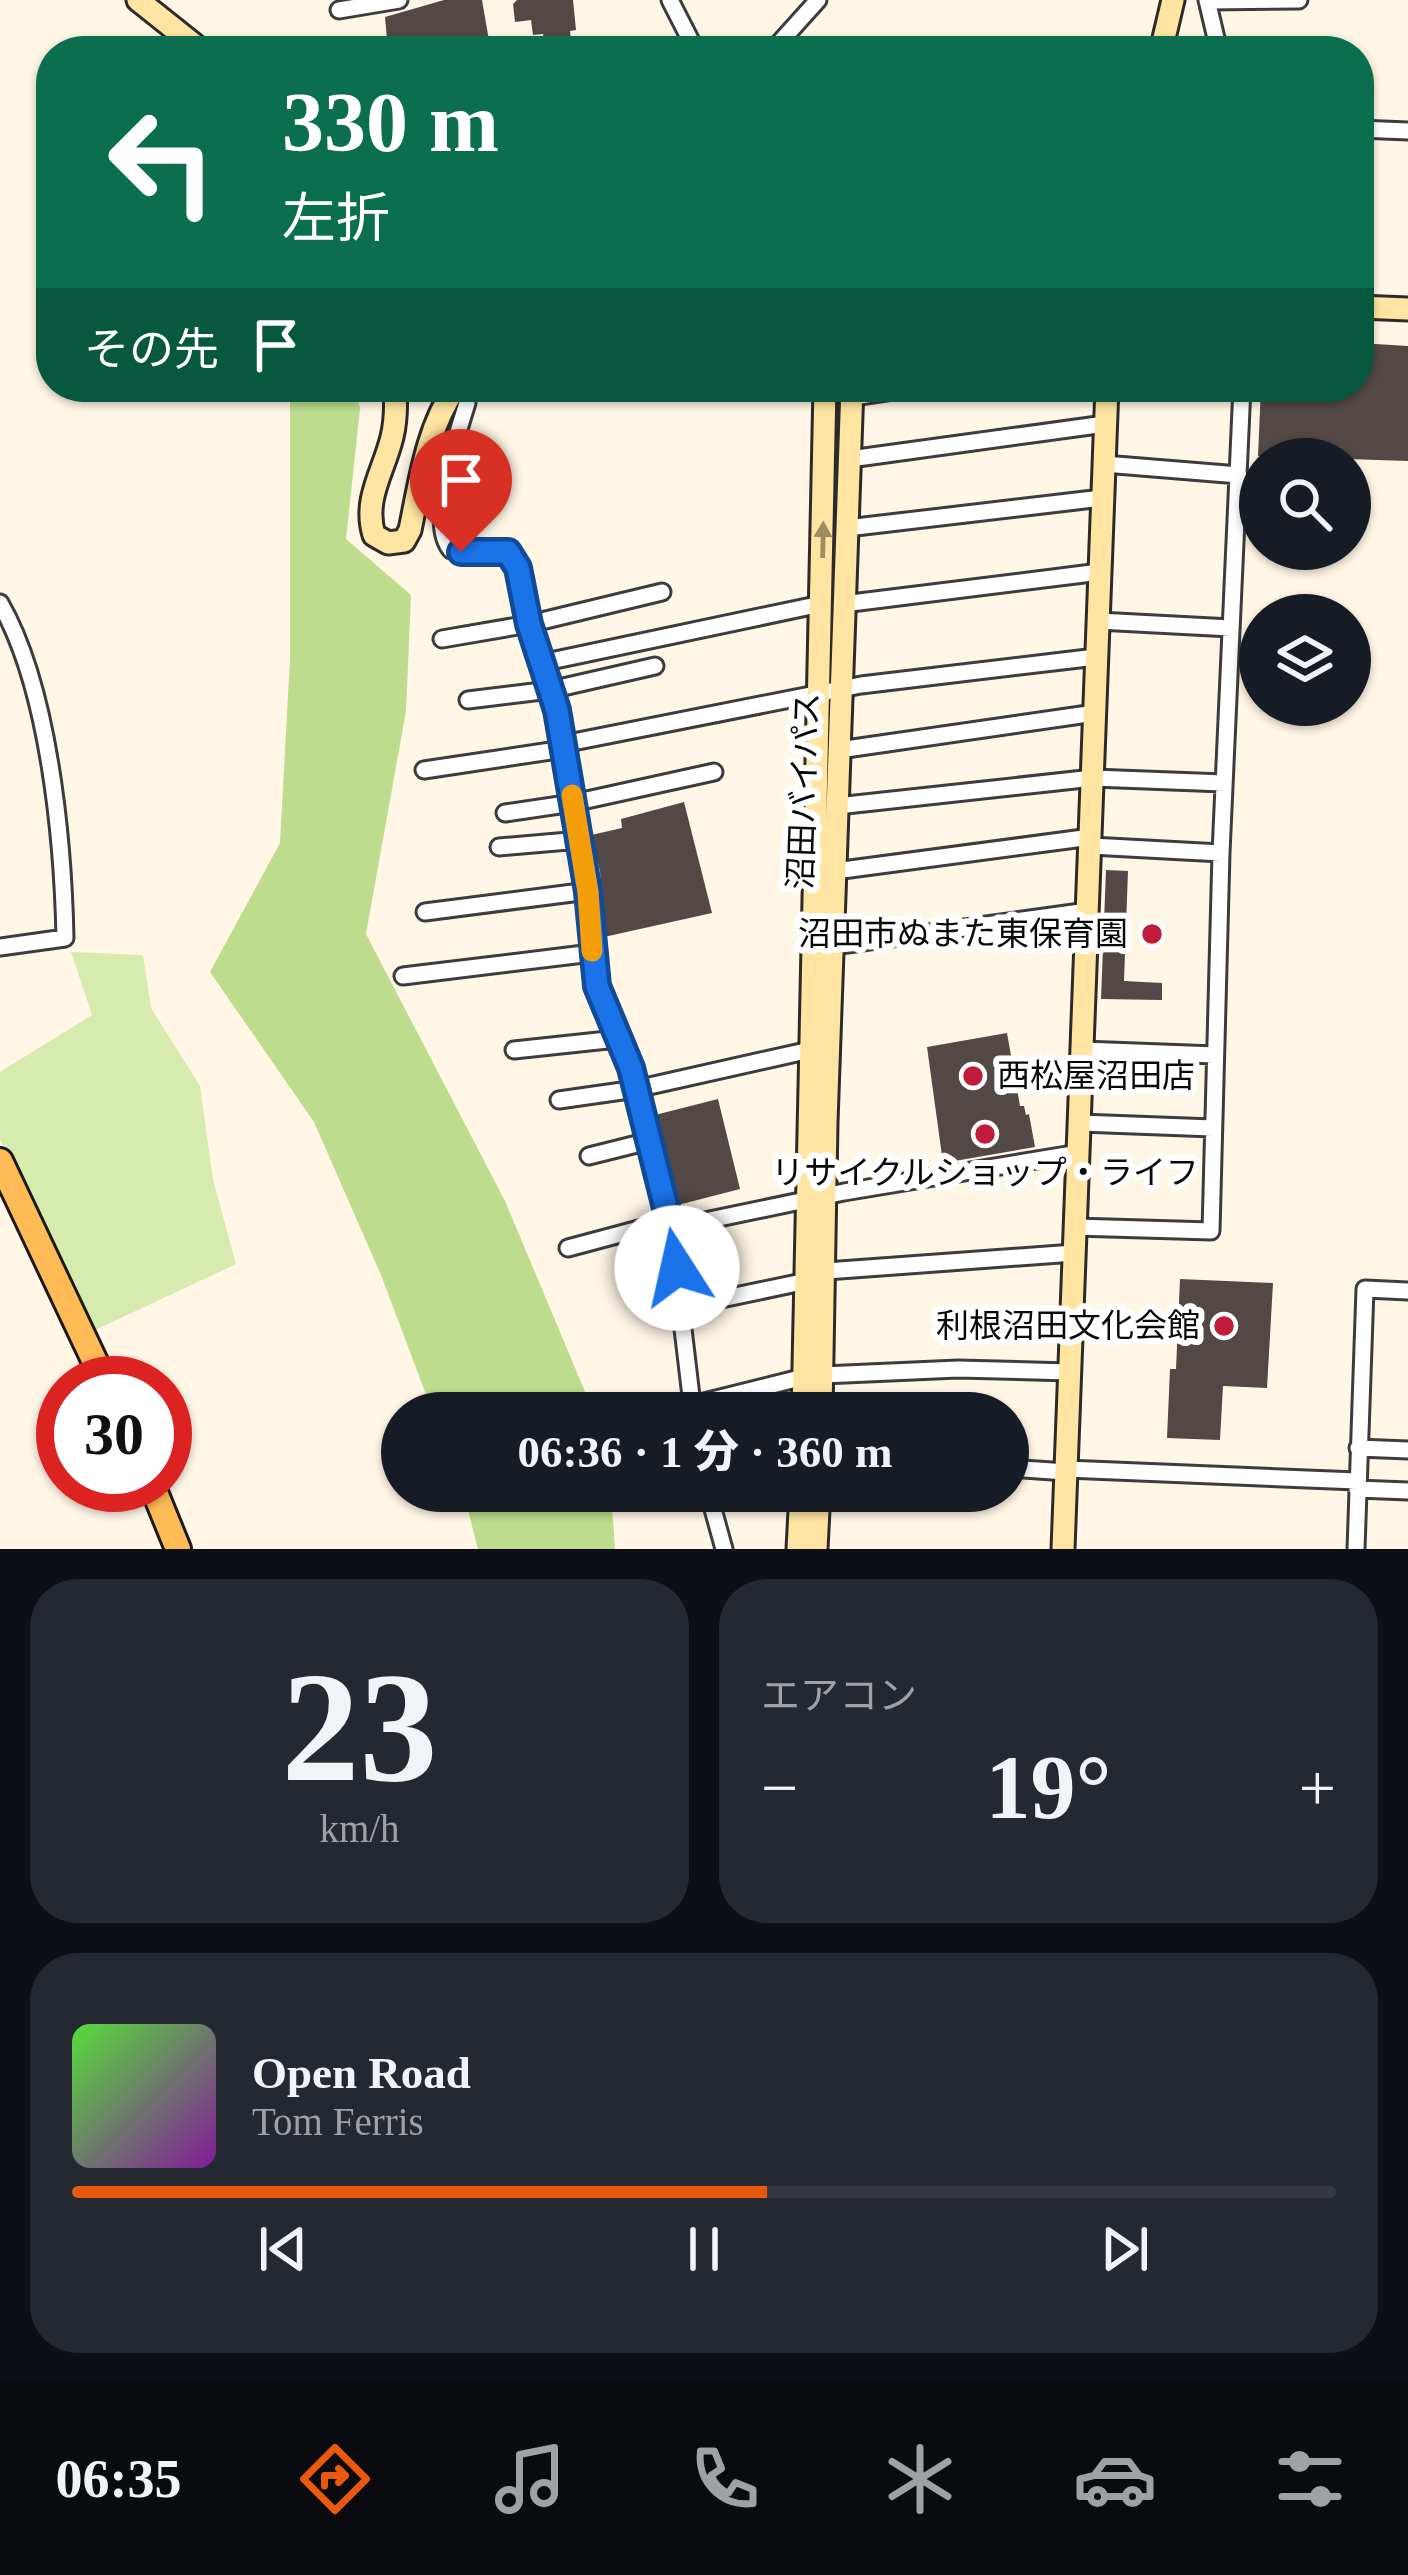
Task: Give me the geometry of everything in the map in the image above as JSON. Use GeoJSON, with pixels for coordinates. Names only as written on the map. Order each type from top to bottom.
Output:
{"type":"FeatureCollection","features":[{"type":"Feature","properties":{"kind":"main road"},"geometry":{"type":"LineString","coordinates":[[0,1161],[92,1356]]}},
{"type":"Feature","properties":{"kind":"main road"},"geometry":{"type":"LineString","coordinates":[[163,1512],[178,1549]]}},
{"type":"Feature","properties":{"kind":"street"},"geometry":{"type":"LineString","coordinates":[[138,0],[183,36]]}},
{"type":"Feature","properties":{"kind":"street"},"geometry":{"type":"LineString","coordinates":[[339,10],[399,0]]}},
{"type":"Feature","properties":{"kind":"street"},"geometry":{"type":"LineString","coordinates":[[670,0],[688,36]]}},
{"type":"Feature","properties":{"kind":"street"},"geometry":{"type":"LineString","coordinates":[[786,36],[818,0]]}},
{"type":"Feature","properties":{"kind":"street"},"geometry":{"type":"LineString","coordinates":[[1164,36],[1173,0]]}},
{"type":"Feature","properties":{"kind":"street"},"geometry":{"type":"LineString","coordinates":[[1215,36],[1207,1],[1299,0]]}},
{"type":"Feature","properties":{"kind":"street"},"geometry":{"type":"LineString","coordinates":[[1374,130],[1408,130]]}},
{"type":"Feature","properties":{"kind":"street"},"geometry":{"type":"LineString","coordinates":[[1374,308],[1408,310]]}},
{"type":"Feature","properties":{"kind":"street"},"geometry":{"type":"LineString","coordinates":[[394,402],[392,442],[370,506],[374,535],[388,543],[404,541],[410,530],[431,438],[446,402]]}},
{"type":"Feature","properties":{"kind":"street"},"geometry":{"type":"LineString","coordinates":[[467,402],[444,496],[442,533],[451,550],[496,549],[515,558],[564,746],[588,892],[597,986],[636,1089],[670,1224],[690,1392]]}},
{"type":"Feature","properties":{"kind":"street","name":"沼田バイパス"},"geometry":{"type":"LineString","coordinates":[[809,1392],[817,1276],[810,1050],[832,604],[825,402]]}},
{"type":"Feature","properties":{"kind":"street","name":"沼田バイパス"},"geometry":{"type":"LineString","coordinates":[[832,604],[847,528],[853,402]]}},
{"type":"Feature","properties":{"kind":"street"},"geometry":{"type":"LineString","coordinates":[[1063,1549],[1106,402]]}},
{"type":"Feature","properties":{"kind":"street"},"geometry":{"type":"LineString","coordinates":[[1241,438],[1242,402]]}},
{"type":"Feature","properties":{"kind":"street"},"geometry":{"type":"LineString","coordinates":[[850,459],[1105,424]]}},
{"type":"Feature","properties":{"kind":"street"},"geometry":{"type":"LineString","coordinates":[[1076,1227],[1211,1231],[1221,853],[1239,475],[1104,464]]}},
{"type":"Feature","properties":{"kind":"street"},"geometry":{"type":"LineString","coordinates":[[847,528],[1102,498]]}},
{"type":"Feature","properties":{"kind":"street"},"geometry":{"type":"LineString","coordinates":[[541,662],[832,604],[1100,572]]}},
{"type":"Feature","properties":{"kind":"street"},"geometry":{"type":"LineString","coordinates":[[442,639],[662,592]]}},
{"type":"Feature","properties":{"kind":"street"},"geometry":{"type":"LineString","coordinates":[[0,603],[16,631],[34,687],[64,859],[64,938],[0,947]]}},
{"type":"Feature","properties":{"kind":"street"},"geometry":{"type":"LineString","coordinates":[[1098,621],[1231,628]]}},
{"type":"Feature","properties":{"kind":"street"},"geometry":{"type":"LineString","coordinates":[[424,770],[830,691],[1096,657]]}},
{"type":"Feature","properties":{"kind":"street"},"geometry":{"type":"LineString","coordinates":[[468,700],[550,690],[655,666]]}},
{"type":"Feature","properties":{"kind":"street","name":"沼田バイパス"},"geometry":{"type":"LineString","coordinates":[[817,1198],[839,750],[830,691]]}},
{"type":"Feature","properties":{"kind":"street"},"geometry":{"type":"LineString","coordinates":[[839,750],[1095,713]]}},
{"type":"Feature","properties":{"kind":"street"},"geometry":{"type":"LineString","coordinates":[[505,812],[573,803],[714,772]]}},
{"type":"Feature","properties":{"kind":"street"},"geometry":{"type":"LineString","coordinates":[[837,806],[1093,778],[1224,783]]}},
{"type":"Feature","properties":{"kind":"street"},"geometry":{"type":"LineString","coordinates":[[500,847],[580,839]]}},
{"type":"Feature","properties":{"kind":"street"},"geometry":{"type":"LineString","coordinates":[[835,871],[1091,842],[1221,853]]}},
{"type":"Feature","properties":{"kind":"street"},"geometry":{"type":"LineString","coordinates":[[425,912],[588,892]]}},
{"type":"Feature","properties":{"kind":"street"},"geometry":{"type":"LineString","coordinates":[[832,946],[1088,911]]}},
{"type":"Feature","properties":{"kind":"street"},"geometry":{"type":"LineString","coordinates":[[403,976],[592,953]]}},
{"type":"Feature","properties":{"kind":"street"},"geometry":{"type":"LineString","coordinates":[[514,1050],[617,1039]]}},
{"type":"Feature","properties":{"kind":"street"},"geometry":{"type":"LineString","coordinates":[[559,1100],[636,1089],[810,1050]]}},
{"type":"Feature","properties":{"kind":"street"},"geometry":{"type":"LineString","coordinates":[[1083,1050],[1215,1054]]}},
{"type":"Feature","properties":{"kind":"street"},"geometry":{"type":"LineString","coordinates":[[1080,1123],[1213,1128]]}},
{"type":"Feature","properties":{"kind":"street"},"geometry":{"type":"LineString","coordinates":[[590,1156],[649,1141]]}},
{"type":"Feature","properties":{"kind":"street"},"geometry":{"type":"LineString","coordinates":[[568,1248],[670,1224],[1079,1153]]}},
{"type":"Feature","properties":{"kind":"street"},"geometry":{"type":"LineString","coordinates":[[682,1307],[817,1276],[1074,1253]]}},
{"type":"Feature","properties":{"kind":"street"},"geometry":{"type":"LineString","coordinates":[[1356,1549],[1365,1289],[1408,1291]]}},
{"type":"Feature","properties":{"kind":"street"},"geometry":{"type":"LineString","coordinates":[[754,1392],[813,1376],[958,1369],[1070,1372]]}},
{"type":"Feature","properties":{"kind":"street","name":"沼田バイパス"},"geometry":{"type":"LineString","coordinates":[[813,1376],[816,1392]]}},
{"type":"Feature","properties":{"kind":"street"},"geometry":{"type":"LineString","coordinates":[[1358,1448],[1408,1450]]}},
{"type":"Feature","properties":{"kind":"street"},"geometry":{"type":"LineString","coordinates":[[1029,1469],[1408,1491]]}},
{"type":"Feature","properties":{"kind":"street"},"geometry":{"type":"LineString","coordinates":[[715,1512],[724,1549]]}},
{"type":"Feature","properties":{"kind":"street"},"geometry":{"type":"LineString","coordinates":[[798,1549],[800,1512]]}},
{"type":"Feature","properties":{"kind":"street"},"geometry":{"type":"LineString","coordinates":[[816,1549],[817,1512]]}},
{"type":"Feature","properties":{"kind":"green space"},"geometry":{"type":"Polygon","coordinates":[[[290,402],[359,402],[346,539],[411,595],[406,711],[366,934],[505,1201],[585,1392],[425,1392],[381,1275],[314,1122],[210,972],[280,843],[290,659],[290,402]]]}},
{"type":"Feature","properties":{"kind":"green space"},"geometry":{"type":"Polygon","coordinates":[[[71,952],[143,955],[151,1008],[200,1086],[213,1180],[236,1264],[93,1331],[0,1140],[0,1072],[92,1015],[71,952]]]}},
{"type":"Feature","properties":{"kind":"green space"},"geometry":{"type":"Polygon","coordinates":[[[468,1512],[612,1512],[615,1549],[478,1549],[468,1512]]]}},
{"type":"Feature","properties":{"kind":"building"},"geometry":{"type":"Polygon","coordinates":[[[444,0],[482,0],[488,36],[387,36],[385,17],[444,0]]]}},
{"type":"Feature","properties":{"kind":"building"},"geometry":{"type":"Polygon","coordinates":[[[517,0],[573,0],[576,30],[570,31],[570,36],[533,35],[531,20],[515,22],[513,4],[517,0]]]}},
{"type":"Feature","properties":{"kind":"building"},"geometry":{"type":"Polygon","coordinates":[[[1374,344],[1408,346],[1408,461],[1371,460],[1371,438],[1259,438],[1260,402],[1374,402],[1374,344]]]}},
{"type":"Feature","properties":{"kind":"building"},"geometry":{"type":"Polygon","coordinates":[[[684,802],[712,913],[604,937],[600,871],[591,835],[622,828],[621,819],[684,802]]]}},
{"type":"Feature","properties":{"kind":"building"},"geometry":{"type":"Polygon","coordinates":[[[1106,870],[1128,871],[1124,981],[1162,983],[1162,1000],[1101,999],[1106,870]]]}},
{"type":"Feature","properties":{"kind":"building"},"geometry":{"type":"Polygon","coordinates":[[[1007,1033],[1020,1106],[1029,1114],[1035,1147],[943,1163],[927,1047],[1007,1033]]]}},
{"type":"Feature","properties":{"kind":"building"},"geometry":{"type":"Polygon","coordinates":[[[718,1099],[740,1189],[678,1205],[655,1115],[718,1099]]]}},
{"type":"Feature","properties":{"kind":"building","name":"利根沼田文化会館"},"geometry":{"type":"Polygon","coordinates":[[[1180,1279],[1273,1283],[1267,1388],[1223,1386],[1220,1440],[1167,1438],[1180,1279]]]}},
{"type":"Feature","properties":{"kind":"slow traffic"},"geometry":{"type":"LineString","coordinates":[[572,795],[592,951]]}},
{"type":"Feature","properties":{"kind":"place","name":"沼田市ぬまた東保育園"},"geometry":{"type":"Point","coordinates":[1152,934]}},
{"type":"Feature","properties":{"kind":"place","name":"西松屋沼田店"},"geometry":{"type":"Point","coordinates":[973,1076]}},
{"type":"Feature","properties":{"kind":"place","name":"リサイクルショップ・ライフ"},"geometry":{"type":"Point","coordinates":[985,1134]}},
{"type":"Feature","properties":{"kind":"place","name":"利根沼田文化会館"},"geometry":{"type":"Point","coordinates":[1224,1326]}},
{"type":"Feature","properties":{"kind":"route"},"geometry":{"type":"LineString","coordinates":[[461,552],[496,549],[515,558],[529,624],[557,710],[588,892],[597,986],[631,1068],[677,1268]]}}]}
